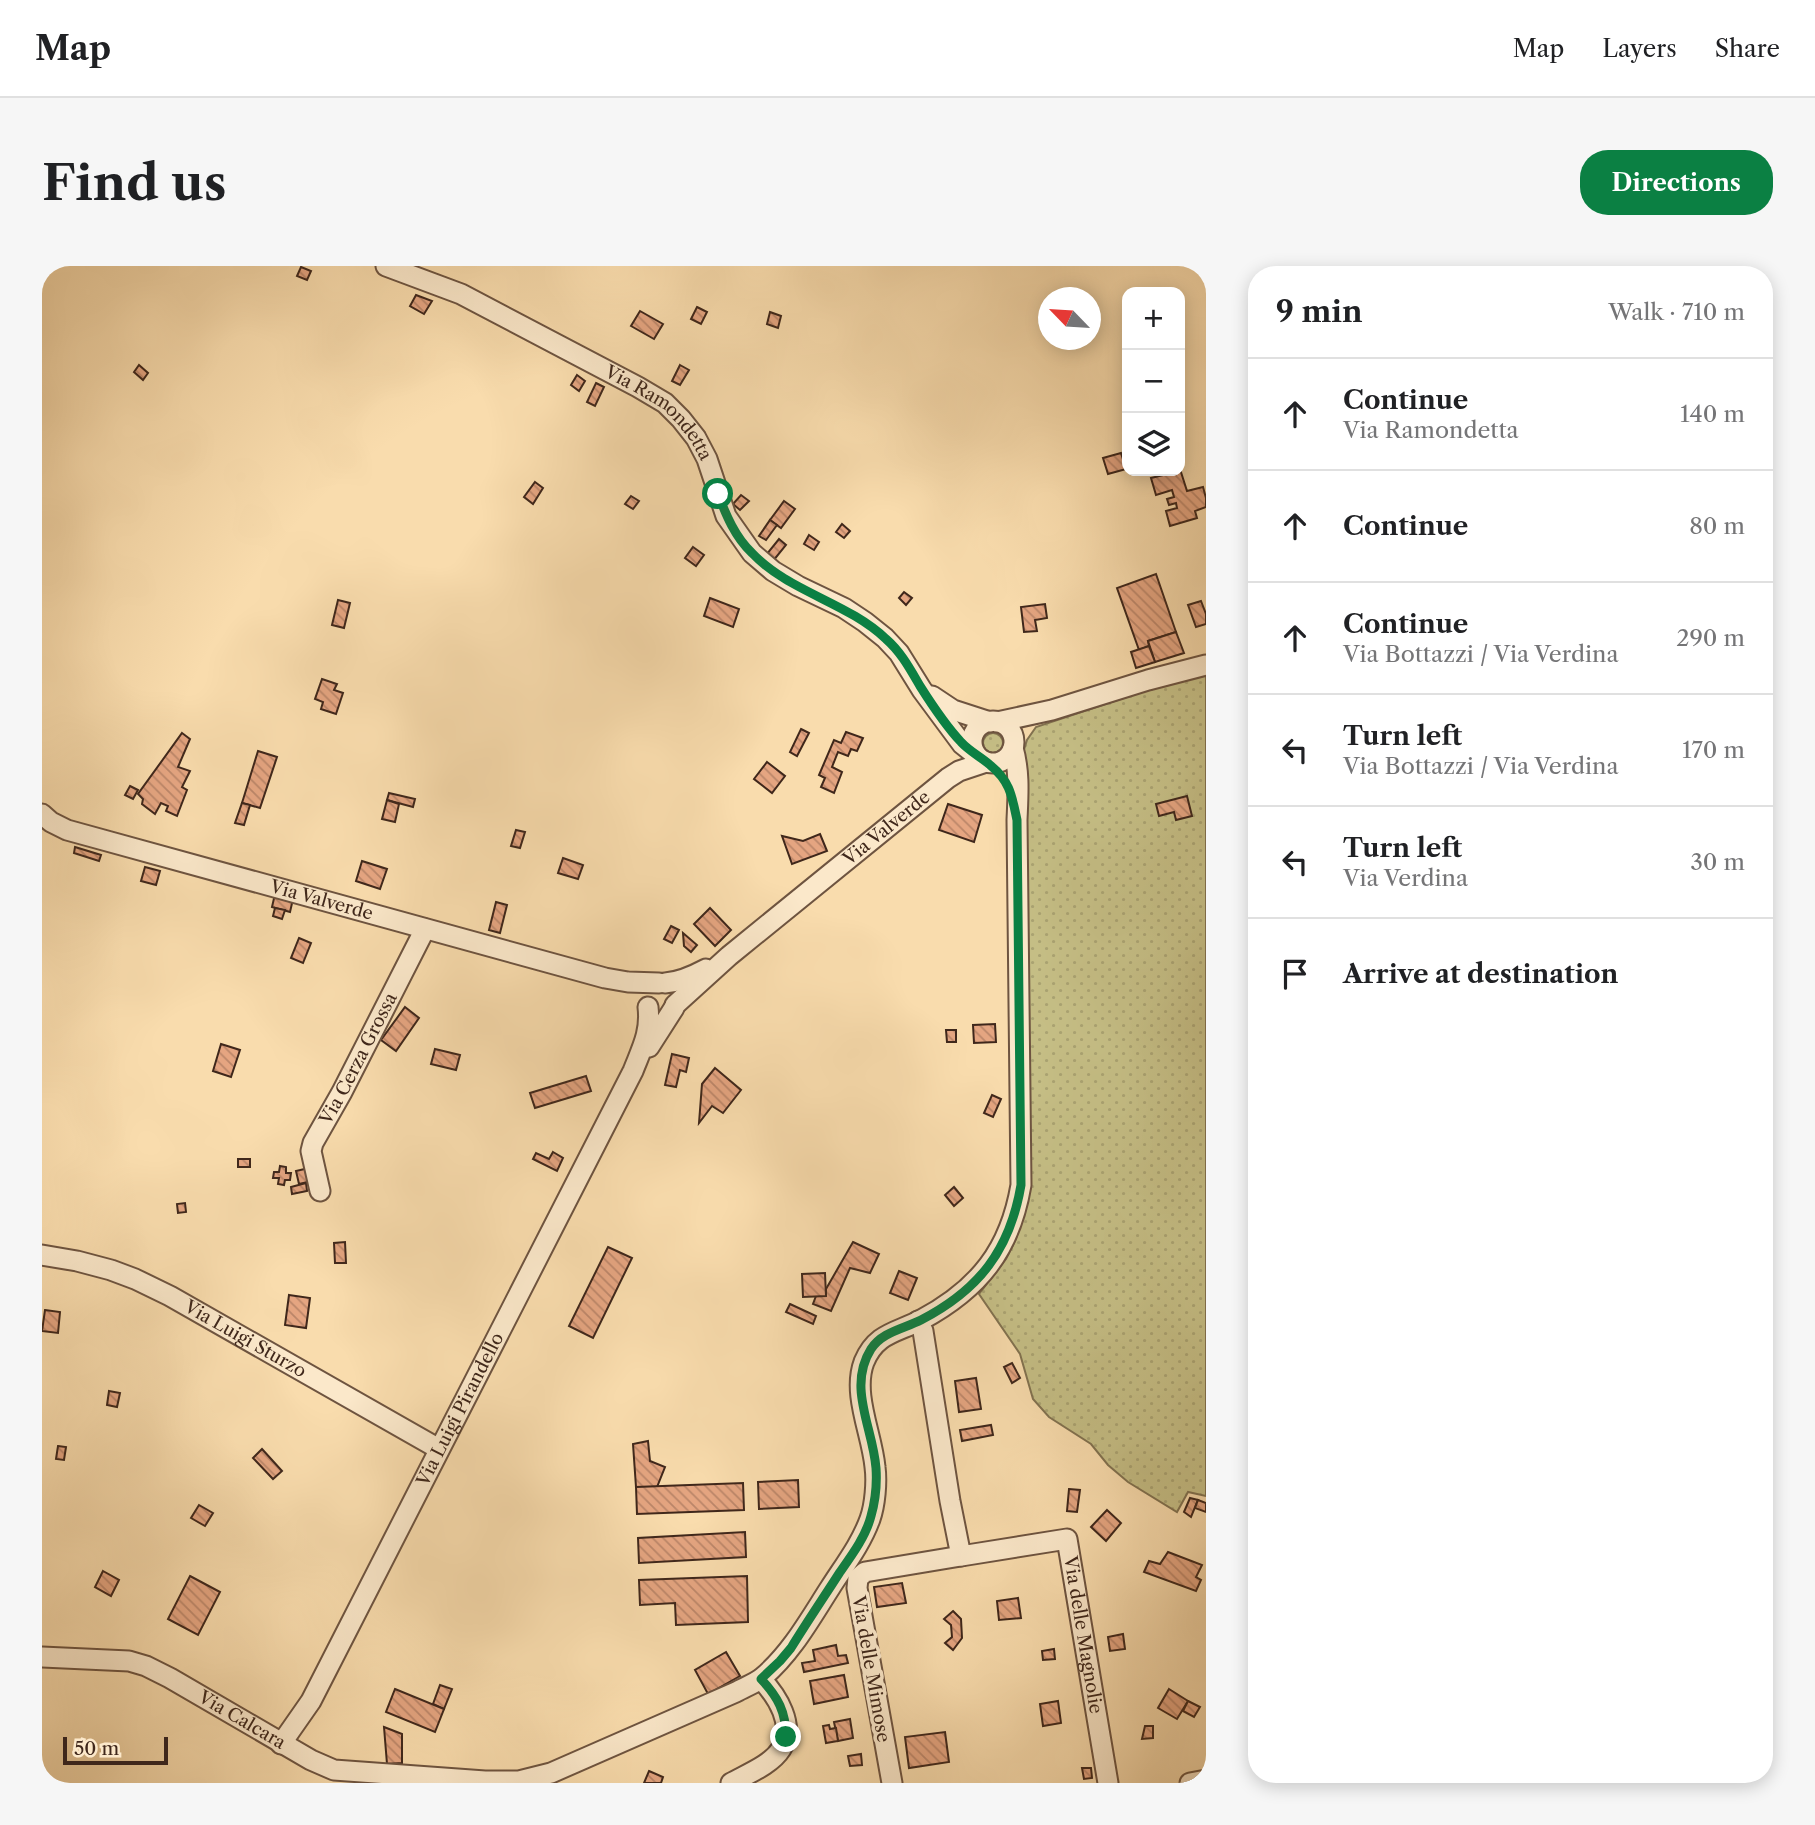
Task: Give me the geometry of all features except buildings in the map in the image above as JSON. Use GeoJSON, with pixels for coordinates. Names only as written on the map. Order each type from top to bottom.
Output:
{"type":"FeatureCollection","features":[{"type":"Feature","properties":{"kind":"street","name":"Via Ramondetta"},"geometry":{"type":"LineString","coordinates":[[386,266],[461,294],[665,403],[696,438],[707,459],[726,516],[752,553],[798,586],[844,608],[885,638],[900,653],[922,690],[962,744],[983,744]]}},
{"type":"Feature","properties":{"kind":"street"},"geometry":{"type":"LineString","coordinates":[[983,744],[1052,710],[1206,665]]}},
{"type":"Feature","properties":{"kind":"street"},"geometry":{"type":"LineString","coordinates":[[922,690],[953,710],[983,744],[1007,783],[1017,820]]}},
{"type":"Feature","properties":{"kind":"street"},"geometry":{"type":"LineString","coordinates":[[983,744],[994,764],[1006,759],[1033,722],[1052,710]]}},
{"type":"Feature","properties":{"kind":"street"},"geometry":{"type":"LineString","coordinates":[[983,744],[1004,725],[1010,730],[1016,758],[1017,820]]}},
{"type":"Feature","properties":{"kind":"street","name":"Via Valverde"},"geometry":{"type":"LineString","coordinates":[[729,956],[947,778],[960,771],[983,744]]}},
{"type":"Feature","properties":{"kind":"street","name":"Via Valverde"},"geometry":{"type":"LineString","coordinates":[[42,814],[67,830],[605,978]]}},
{"type":"Feature","properties":{"kind":"street","name":"Via Calcara"},"geometry":{"type":"LineString","coordinates":[[42,1657],[129,1661],[146,1666],[281,1744],[334,1770],[485,1781],[519,1781],[551,1773],[761,1679],[791,1648],[857,1546],[871,1516],[876,1468],[860,1387],[861,1373],[869,1353],[880,1338],[944,1307],[977,1281],[999,1250],[1017,1206],[1021,1185],[1017,820]]}},
{"type":"Feature","properties":{"kind":"street","name":"Via Cerza Grossa"},"geometry":{"type":"LineString","coordinates":[[320,1191],[310,1152],[313,1143],[425,929]]}},
{"type":"Feature","properties":{"kind":"street"},"geometry":{"type":"LineString","coordinates":[[605,978],[644,984],[662,983],[688,978],[729,956]]}},
{"type":"Feature","properties":{"kind":"street"},"geometry":{"type":"LineString","coordinates":[[605,978],[637,994],[657,1014],[664,1014],[675,1007],[729,956]]}},
{"type":"Feature","properties":{"kind":"street"},"geometry":{"type":"LineString","coordinates":[[633,1071],[649,1030],[648,990],[662,983]]}},
{"type":"Feature","properties":{"kind":"street"},"geometry":{"type":"LineString","coordinates":[[633,1071],[675,1007],[677,1000],[674,990],[662,983]]}},
{"type":"Feature","properties":{"kind":"street","name":"Via Luigi Pirandello"},"geometry":{"type":"LineString","coordinates":[[281,1744],[311,1701],[633,1071]]}},
{"type":"Feature","properties":{"kind":"street","name":"Via Luigi Sturzo"},"geometry":{"type":"LineString","coordinates":[[42,1255],[77,1261],[135,1279],[170,1296],[439,1450]]}},
{"type":"Feature","properties":{"kind":"street"},"geometry":{"type":"LineString","coordinates":[[918,1321],[923,1332],[961,1556]]}},
{"type":"Feature","properties":{"kind":"street","name":"Via delle Magnolie"},"geometry":{"type":"LineString","coordinates":[[961,1556],[1067,1539],[1108,1783]]}},
{"type":"Feature","properties":{"kind":"street","name":"Via delle Mimose"},"geometry":{"type":"LineString","coordinates":[[892,1783],[857,1588],[858,1578],[865,1572],[961,1556]]}},
{"type":"Feature","properties":{"kind":"street"},"geometry":{"type":"LineString","coordinates":[[731,1783],[768,1762],[781,1749],[786,1737],[784,1713],[761,1679]]}},
{"type":"Feature","properties":{"kind":"street"},"geometry":{"type":"LineString","coordinates":[[1190,1783],[1206,1780]]}},
{"type":"Feature","properties":{"kind":"shaded area"},"geometry":{"type":"Polygon","coordinates":[[[1206,674],[1206,1496],[1188,1492],[1177,1512],[1128,1482],[1108,1465],[1091,1444],[1049,1417],[1033,1399],[1020,1354],[979,1294],[1006,1259],[1016,1239],[1029,1196],[1022,756],[1027,740],[1036,727],[1166,684],[1206,674]]]}},
{"type":"Feature","properties":{"kind":"shaded area"},"geometry":{"type":"Polygon","coordinates":[[[989,733],[997,733],[1003,743],[997,753],[989,753],[983,747],[983,739],[989,733]]]}},
{"type":"Feature","properties":{"kind":"route"},"geometry":{"type":"LineString","coordinates":[[718,494],[726,516],[752,553],[798,586],[844,608],[865,622],[900,653],[922,690],[962,744],[988,763],[1007,783],[1017,820],[1021,1185],[1017,1206],[999,1250],[977,1281],[944,1307],[880,1338],[865,1360],[860,1387],[876,1468],[871,1516],[857,1546],[791,1648],[761,1679],[769,1687],[784,1713],[786,1737]]}}]}
